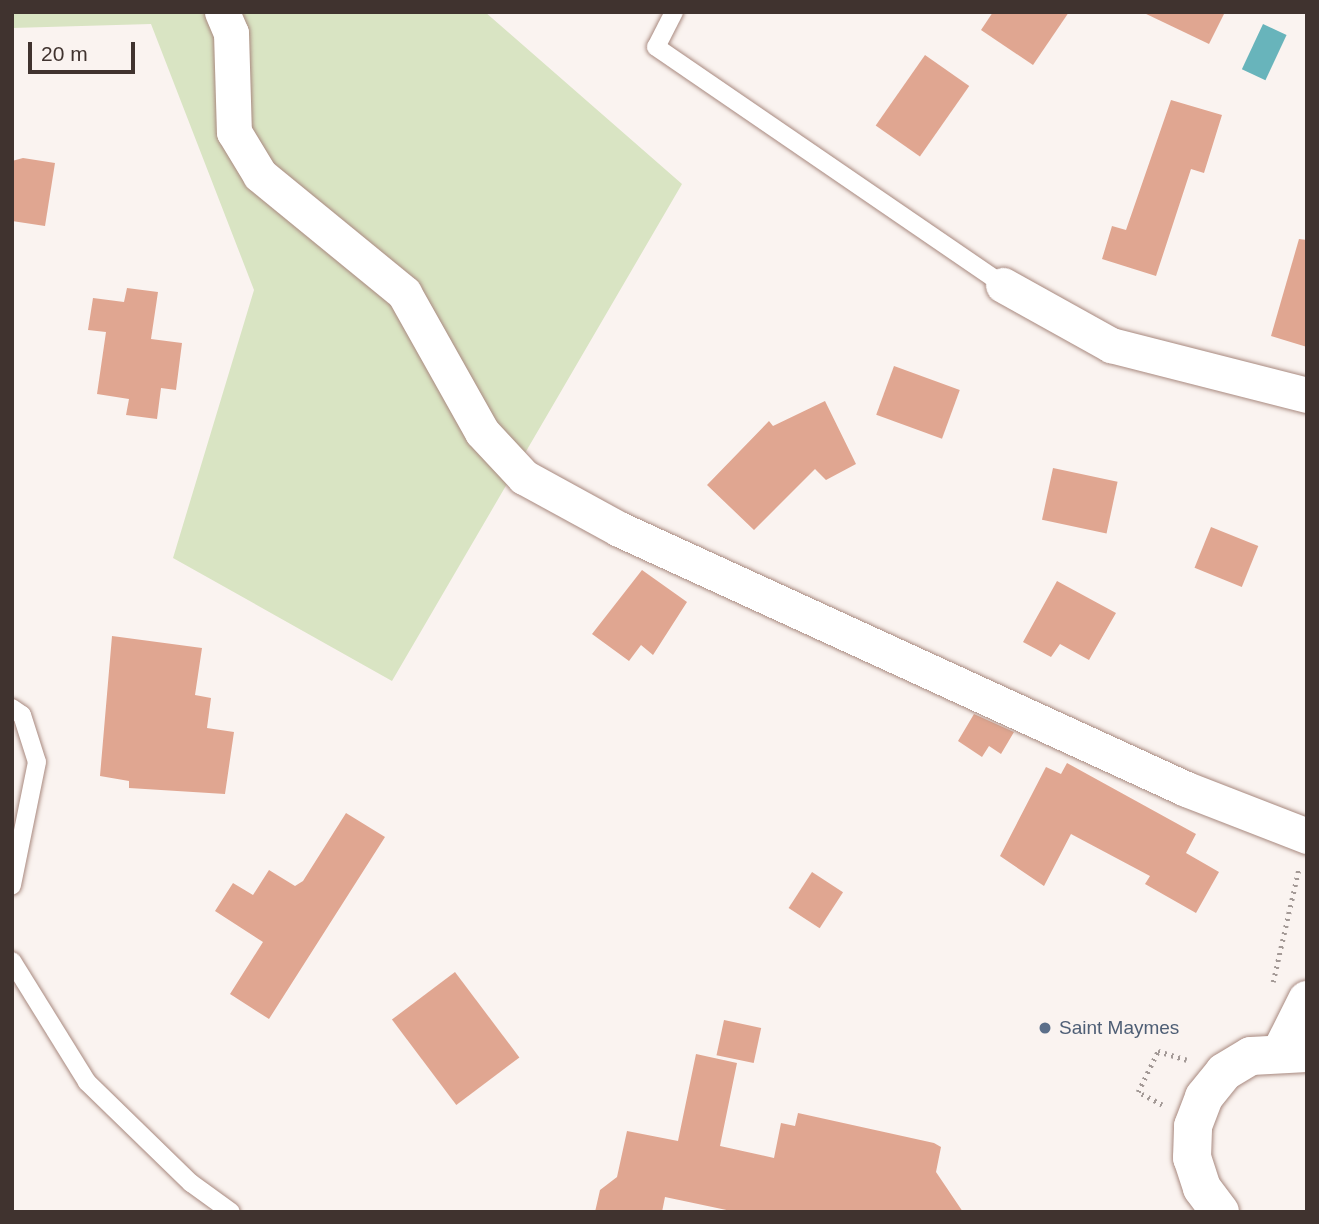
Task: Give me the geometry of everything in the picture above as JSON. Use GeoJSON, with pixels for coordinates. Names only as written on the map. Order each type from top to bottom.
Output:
{"type":"FeatureCollection","features":[{"type":"Feature","properties":{"kind":"main road"},"geometry":{"type":"LineString","coordinates":[[1220,1212],[1202,1188],[1192,1158],[1193,1126],[1204,1097],[1242,1062],[1294,1051],[1289,995]]}},
{"type":"Feature","properties":{"kind":"street"},"geometry":{"type":"LineString","coordinates":[[222,12],[231,33],[234,132],[260,175],[404,293],[482,432],[524,477],[632,534],[1186,789],[1306,836]]}},
{"type":"Feature","properties":{"kind":"street"},"geometry":{"type":"LineString","coordinates":[[1003,285],[1111,345],[1307,395]]}},
{"type":"Feature","properties":{"kind":"lane"},"geometry":{"type":"LineString","coordinates":[[674,12],[656,47],[1003,285]]}},
{"type":"Feature","properties":{"kind":"lane"},"geometry":{"type":"LineString","coordinates":[[12,708],[22,715],[37,762],[12,885]]}},
{"type":"Feature","properties":{"kind":"lane"},"geometry":{"type":"LineString","coordinates":[[12,961],[87,1082],[191,1183],[231,1212]]}},
{"type":"Feature","properties":{"kind":"path"},"geometry":{"type":"LineString","coordinates":[[1289,995],[1306,836]]}},
{"type":"Feature","properties":{"kind":"green space"},"geometry":{"type":"Polygon","coordinates":[[[12,12],[485,12],[682,184],[392,681],[173,558],[254,290],[151,24],[12,28],[12,12]]]}},
{"type":"Feature","properties":{"kind":"water"},"geometry":{"type":"Polygon","coordinates":[[[1263,24],[1287,35],[1265,80],[1242,69],[1263,24]]]}},
{"type":"Feature","properties":{"kind":"building"},"geometry":{"type":"Polygon","coordinates":[[[993,12],[1069,12],[1033,65],[981,30],[993,12]]]}},
{"type":"Feature","properties":{"kind":"building"},"geometry":{"type":"Polygon","coordinates":[[[1142,12],[1225,12],[1209,44],[1142,12]]]}},
{"type":"Feature","properties":{"kind":"building"},"geometry":{"type":"Polygon","coordinates":[[[925,55],[969,86],[920,156],[876,125],[925,55]]]}},
{"type":"Feature","properties":{"kind":"building"},"geometry":{"type":"Polygon","coordinates":[[[1171,100],[1222,115],[1204,173],[1191,169],[1156,276],[1102,259],[1112,226],[1126,230],[1171,100]]]}},
{"type":"Feature","properties":{"kind":"building"},"geometry":{"type":"Polygon","coordinates":[[[23,158],[55,163],[45,226],[12,221],[12,161],[23,158]]]}},
{"type":"Feature","properties":{"kind":"building"},"geometry":{"type":"Polygon","coordinates":[[[1299,239],[1307,240],[1307,347],[1271,336],[1299,239]]]}},
{"type":"Feature","properties":{"kind":"building"},"geometry":{"type":"Polygon","coordinates":[[[127,288],[158,292],[151,339],[182,343],[176,390],[161,388],[157,419],[126,415],[129,399],[97,394],[106,332],[88,330],[93,298],[124,302],[127,288]]]}},
{"type":"Feature","properties":{"kind":"building"},"geometry":{"type":"Polygon","coordinates":[[[894,366],[960,390],[942,439],[876,415],[894,366]]]}},
{"type":"Feature","properties":{"kind":"building"},"geometry":{"type":"Polygon","coordinates":[[[825,401],[856,464],[826,480],[815,469],[754,530],[707,485],[769,421],[773,426],[825,401]]]}},
{"type":"Feature","properties":{"kind":"building"},"geometry":{"type":"Polygon","coordinates":[[[1053,468],[1118,482],[1107,534],[1042,520],[1053,468]]]}},
{"type":"Feature","properties":{"kind":"building"},"geometry":{"type":"Polygon","coordinates":[[[1211,527],[1258,546],[1242,587],[1195,568],[1211,527]]]}},
{"type":"Feature","properties":{"kind":"building"},"geometry":{"type":"Polygon","coordinates":[[[642,570],[687,602],[653,655],[641,645],[629,661],[592,634],[642,570]]]}},
{"type":"Feature","properties":{"kind":"building"},"geometry":{"type":"Polygon","coordinates":[[[1057,581],[1116,613],[1089,660],[1060,644],[1051,657],[1023,642],[1057,581]]]}},
{"type":"Feature","properties":{"kind":"building"},"geometry":{"type":"Polygon","coordinates":[[[112,636],[202,648],[195,695],[211,698],[207,728],[234,732],[225,794],[129,788],[129,781],[100,776],[112,636]]]}},
{"type":"Feature","properties":{"kind":"building"},"geometry":{"type":"Polygon","coordinates":[[[974,714],[1014,732],[1001,754],[989,746],[982,757],[958,741],[974,714]]]}},
{"type":"Feature","properties":{"kind":"building"},"geometry":{"type":"Polygon","coordinates":[[[1067,763],[1196,834],[1186,853],[1219,872],[1196,913],[1145,884],[1150,876],[1071,834],[1044,886],[1000,856],[1046,767],[1061,774],[1067,763]]]}},
{"type":"Feature","properties":{"kind":"building"},"geometry":{"type":"Polygon","coordinates":[[[346,813],[385,837],[269,1019],[230,994],[263,942],[215,911],[233,883],[253,895],[269,870],[295,886],[303,881],[346,813]]]}},
{"type":"Feature","properties":{"kind":"building"},"geometry":{"type":"Polygon","coordinates":[[[812,872],[843,892],[820,928],[789,908],[812,872]]]}},
{"type":"Feature","properties":{"kind":"building"},"geometry":{"type":"Polygon","coordinates":[[[455,972],[519,1057],[456,1105],[392,1020],[455,972]]]}},
{"type":"Feature","properties":{"kind":"building"},"geometry":{"type":"Polygon","coordinates":[[[724,1020],[761,1028],[754,1063],[717,1055],[724,1020]]]}},
{"type":"Feature","properties":{"kind":"building"},"geometry":{"type":"Polygon","coordinates":[[[696,1054],[737,1063],[720,1146],[774,1158],[781,1123],[795,1126],[798,1113],[934,1143],[941,1147],[936,1172],[963,1212],[736,1212],[665,1197],[662,1212],[595,1212],[600,1190],[617,1177],[627,1131],[678,1141],[696,1054]]]}},
{"type":"Feature","properties":{"kind":"place","name":"Saint Maymes"},"geometry":{"type":"Point","coordinates":[1045,1028]}}]}
